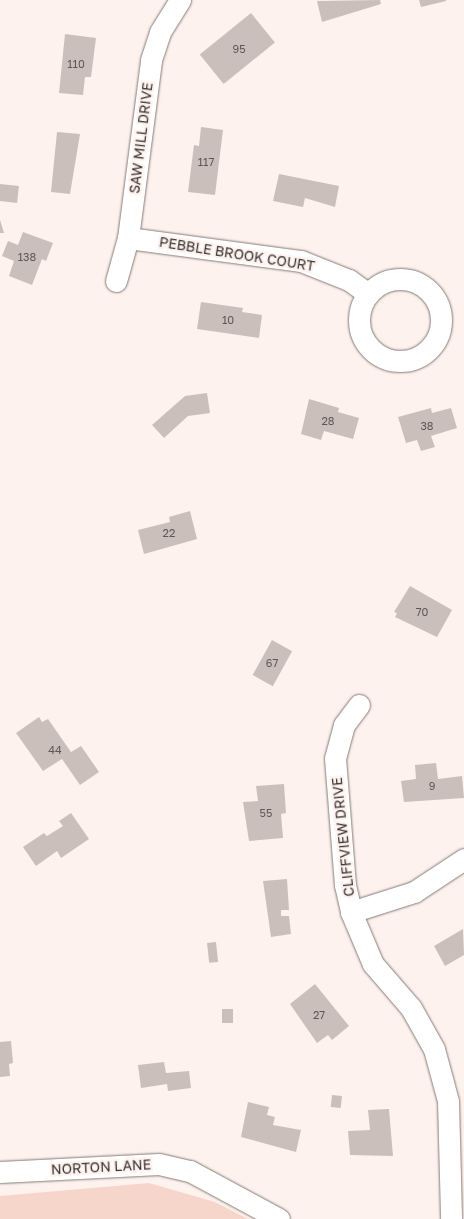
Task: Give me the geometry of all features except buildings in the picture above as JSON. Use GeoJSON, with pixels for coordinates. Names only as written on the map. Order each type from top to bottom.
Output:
{"type":"FeatureCollection","features":[{"type":"Feature","properties":{"kind":"street","name":"SAW MILL DRIVE"},"geometry":{"type":"LineString","coordinates":[[116,281],[128,238],[151,60],[160,32],[180,0]]}},
{"type":"Feature","properties":{"kind":"street","name":"PEBBLE BROOK COURT"},"geometry":{"type":"LineString","coordinates":[[128,238],[301,261],[349,280],[368,294]]}},
{"type":"Feature","properties":{"kind":"street","name":"CLIFFVIEW DRIVE"},"geometry":{"type":"LineString","coordinates":[[359,705],[344,724],[335,758],[345,885],[351,912],[373,964],[411,1008],[434,1050],[448,1101],[451,1219]]}},
{"type":"Feature","properties":{"kind":"street"},"geometry":{"type":"LineString","coordinates":[[351,912],[414,892],[464,859]]}},
{"type":"Feature","properties":{"kind":"street","name":"NORTON LANE"},"geometry":{"type":"LineString","coordinates":[[0,1172],[159,1164],[190,1171],[279,1219]]}},
{"type":"Feature","properties":{"kind":"shaded area"},"geometry":{"type":"Polygon","coordinates":[[[149,1183],[215,1202],[248,1219],[0,1219],[0,1196],[149,1183]]]}}]}
